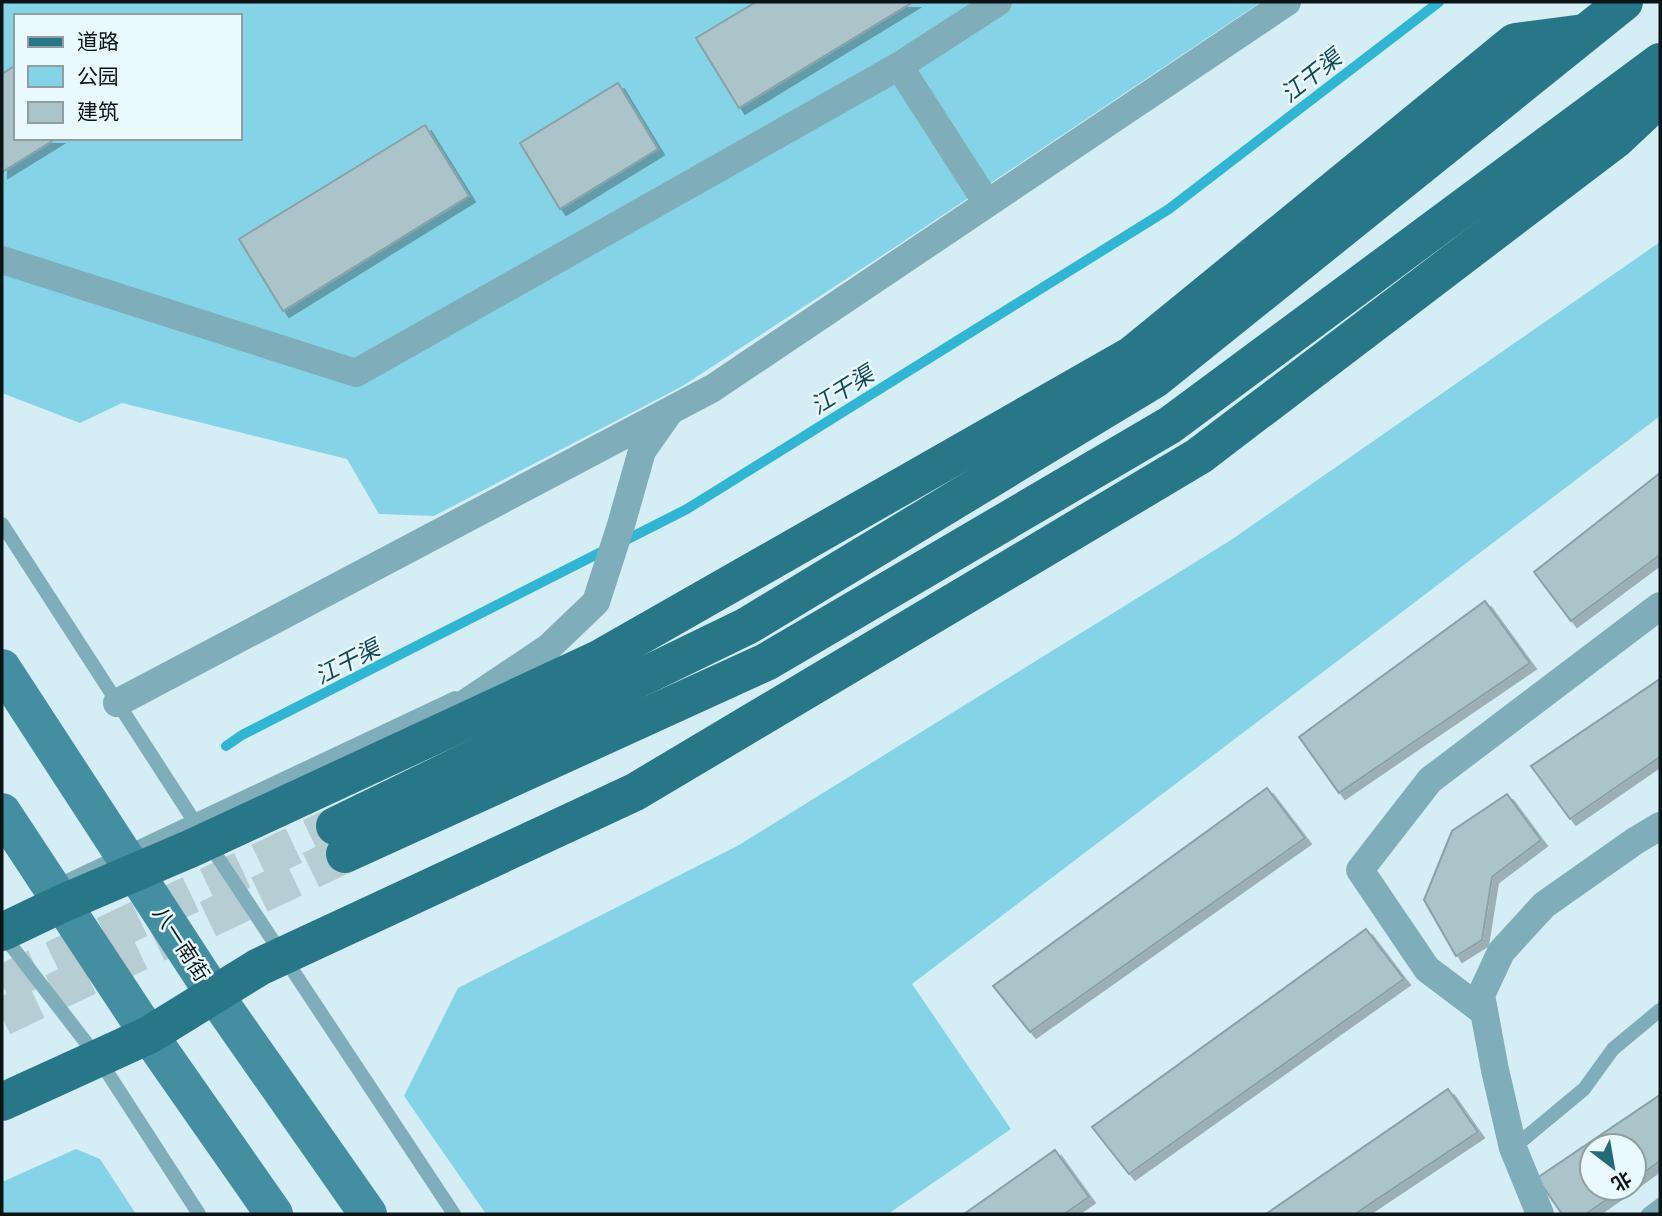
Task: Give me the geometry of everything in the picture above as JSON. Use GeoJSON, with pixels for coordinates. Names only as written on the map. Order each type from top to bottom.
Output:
{"type":"FeatureCollection","features":[{"type":"Feature","properties":{"kind":"main road"},"geometry":{"type":"LineString","coordinates":[[1624,2],[1155,379],[747,626],[340,840],[766,662],[1170,425],[1660,62]]}},
{"type":"Feature","properties":{"kind":"main road"},"geometry":{"type":"LineString","coordinates":[[2,933],[50,895],[200,831],[382,760],[599,659],[1132,355],[1515,42],[1584,33]]}},
{"type":"Feature","properties":{"kind":"main road"},"geometry":{"type":"LineString","coordinates":[[2,1102],[149,1035],[259,967],[635,792],[1199,456],[1616,139],[1660,98]]}},
{"type":"Feature","properties":{"kind":"main road","name":"八一南街"},"geometry":{"type":"LineString","coordinates":[[2,668],[214,994],[368,1214]]}},
{"type":"Feature","properties":{"kind":"main road"},"geometry":{"type":"LineString","coordinates":[[2,813],[50,895],[274,1214]]}},
{"type":"Feature","properties":{"kind":"street"},"geometry":{"type":"LineString","coordinates":[[2,260],[356,373],[899,66],[998,2]]}},
{"type":"Feature","properties":{"kind":"street"},"geometry":{"type":"LineString","coordinates":[[117,703],[713,388],[1287,2]]}},
{"type":"Feature","properties":{"kind":"street"},"geometry":{"type":"LineString","coordinates":[[899,66],[987,203]]}},
{"type":"Feature","properties":{"kind":"street"},"geometry":{"type":"LineString","coordinates":[[382,760],[548,648],[596,602],[642,451],[672,409]]}},
{"type":"Feature","properties":{"kind":"street"},"geometry":{"type":"LineString","coordinates":[[1484,1012],[1427,969],[1360,870],[1430,780],[1660,606]]}},
{"type":"Feature","properties":{"kind":"street"},"geometry":{"type":"LineString","coordinates":[[1540,1214],[1513,1148],[1481,995],[1501,952],[1544,905],[1660,826]]}},
{"type":"Feature","properties":{"kind":"lane"},"geometry":{"type":"LineString","coordinates":[[2,524],[200,831],[454,1214]]}},
{"type":"Feature","properties":{"kind":"lane"},"geometry":{"type":"LineString","coordinates":[[200,831],[513,671]]}},
{"type":"Feature","properties":{"kind":"lane"},"geometry":{"type":"LineString","coordinates":[[2,933],[99,1058],[199,1214]]}},
{"type":"Feature","properties":{"kind":"lane"},"geometry":{"type":"LineString","coordinates":[[1513,1148],[1584,1089],[1613,1049],[1660,1010]]}},
{"type":"Feature","properties":{"kind":"lane"},"geometry":{"type":"LineString","coordinates":[[1648,1214],[1660,1205]]}},
{"type":"Feature","properties":{"kind":"green space"},"geometry":{"type":"Polygon","coordinates":[[[2,2],[1261,2],[681,387],[434,516],[379,514],[347,459],[122,403],[80,423],[2,393],[2,2]]]}},
{"type":"Feature","properties":{"kind":"green space"},"geometry":{"type":"Polygon","coordinates":[[[1660,242],[1660,416],[912,984],[1011,1129],[888,1214],[486,1214],[404,1096],[458,988],[739,845],[1231,540],[1660,242]]]}},
{"type":"Feature","properties":{"kind":"green space"},"geometry":{"type":"Polygon","coordinates":[[[76,1149],[100,1159],[136,1214],[2,1214],[2,1182],[76,1149]]]}},
{"type":"Feature","properties":{"kind":"building"},"geometry":{"type":"Polygon","coordinates":[[[756,2],[913,2],[739,108],[696,38],[756,2]]]}},
{"type":"Feature","properties":{"kind":"building"},"geometry":{"type":"Polygon","coordinates":[[[14,66],[14,140],[54,140],[2,172],[2,74],[14,66]]]}},
{"type":"Feature","properties":{"kind":"building"},"geometry":{"type":"Polygon","coordinates":[[[618,83],[658,149],[560,209],[520,143],[618,83]]]}},
{"type":"Feature","properties":{"kind":"building"},"geometry":{"type":"Polygon","coordinates":[[[425,125],[469,196],[283,311],[239,239],[425,125]]]}},
{"type":"Feature","properties":{"kind":"building"},"geometry":{"type":"Polygon","coordinates":[[[1660,473],[1660,555],[1571,621],[1534,572],[1660,473]]]}},
{"type":"Feature","properties":{"kind":"building"},"geometry":{"type":"Polygon","coordinates":[[[1485,601],[1530,663],[1339,793],[1299,737],[1485,601]]]}},
{"type":"Feature","properties":{"kind":"building"},"geometry":{"type":"Polygon","coordinates":[[[1660,679],[1660,757],[1570,819],[1531,766],[1660,679]]]}},
{"type":"Feature","properties":{"kind":"building"},"geometry":{"type":"Polygon","coordinates":[[[1267,788],[1305,838],[1030,1032],[993,986],[1267,788]]]}},
{"type":"Feature","properties":{"kind":"building"},"geometry":{"type":"Polygon","coordinates":[[[1507,794],[1541,840],[1492,877],[1482,940],[1456,956],[1424,900],[1452,831],[1507,794]]]}},
{"type":"Feature","properties":{"kind":"building"},"geometry":{"type":"Polygon","coordinates":[[[1366,929],[1404,979],[1129,1174],[1092,1127],[1366,929]]]}},
{"type":"Feature","properties":{"kind":"building"},"geometry":{"type":"Polygon","coordinates":[[[1448,1089],[1478,1132],[1355,1214],[1266,1214],[1448,1089]]]}},
{"type":"Feature","properties":{"kind":"building"},"geometry":{"type":"Polygon","coordinates":[[[1660,1095],[1660,1161],[1648,1170],[1648,1132],[1605,1132],[1660,1095]]]}},
{"type":"Feature","properties":{"kind":"building"},"geometry":{"type":"Polygon","coordinates":[[[1055,1150],[1089,1197],[1064,1214],[964,1214],[1055,1150]]]}},
{"type":"Feature","properties":{"kind":"building"},"geometry":{"type":"Polygon","coordinates":[[[1578,1150],[1578,1202],[1603,1202],[1586,1214],[1562,1214],[1537,1178],[1578,1150]]]}},
{"type":"Feature","properties":{"kind":"waterway","name":"江干渠"},"geometry":{"type":"LineString","coordinates":[[620,543],[687,509],[1169,209],[1439,2]]}},
{"type":"Feature","properties":{"kind":"waterway","name":"江干渠"},"geometry":{"type":"LineString","coordinates":[[226,746],[242,735],[607,549]]}},
{"type":"Feature","properties":{"kind":"tunnel"},"geometry":{"type":"LineString","coordinates":[[2,984],[335,826]]}},
{"type":"Feature","properties":{"kind":"tunnel"},"geometry":{"type":"LineString","coordinates":[[2,1017],[345,854]]}}]}
